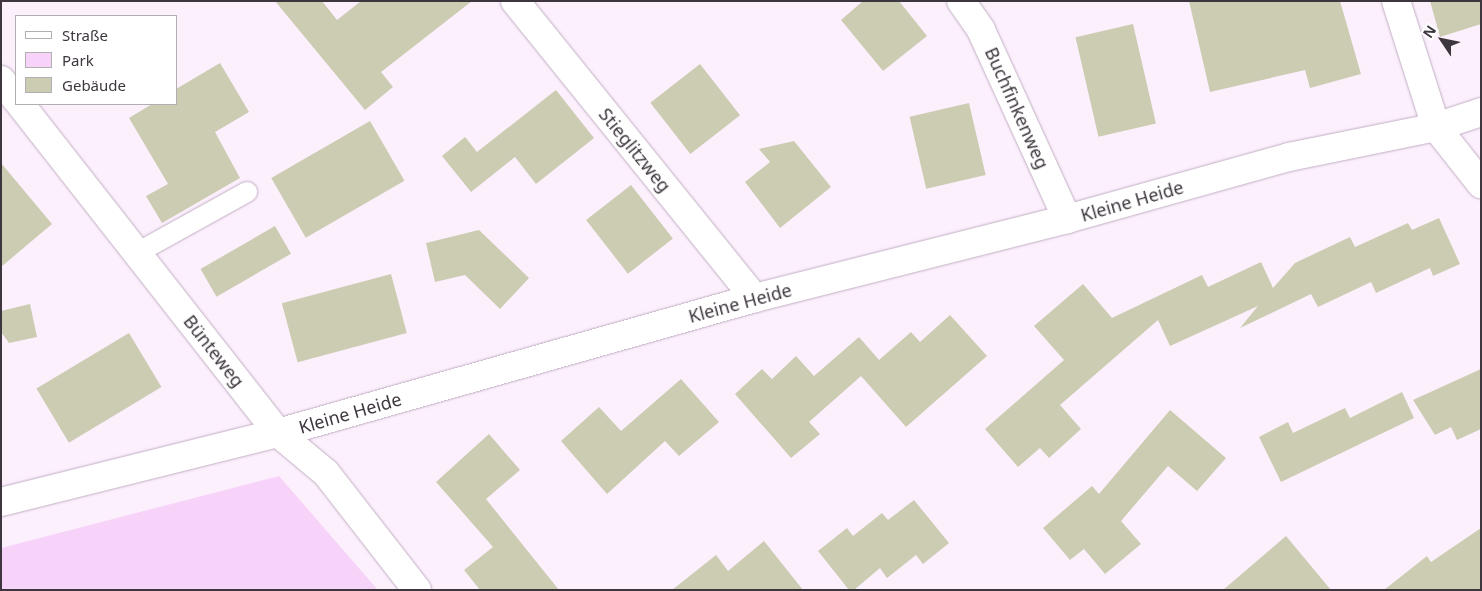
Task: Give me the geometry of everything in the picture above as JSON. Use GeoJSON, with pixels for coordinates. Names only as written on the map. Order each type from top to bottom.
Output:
{"type":"FeatureCollection","features":[{"type":"Feature","properties":{"kind":"street","name":"Stieglitzweg"},"geometry":{"type":"LineString","coordinates":[[516,1],[755,298]]}},
{"type":"Feature","properties":{"kind":"street","name":"Buchfinkenweg"},"geometry":{"type":"LineString","coordinates":[[961,1],[981,30],[1067,219]]}},
{"type":"Feature","properties":{"kind":"street"},"geometry":{"type":"LineString","coordinates":[[1396,1],[1436,127],[1481,184]]}},
{"type":"Feature","properties":{"kind":"street"},"geometry":{"type":"LineString","coordinates":[[1,80],[15,98]]}},
{"type":"Feature","properties":{"kind":"street","name":"Bünteweg"},"geometry":{"type":"LineString","coordinates":[[21,105],[278,433],[326,472],[417,590]]}},
{"type":"Feature","properties":{"kind":"street","name":"Kleine Heide"},"geometry":{"type":"LineString","coordinates":[[1,502],[278,433],[755,298],[1067,219],[1289,157],[1436,127],[1481,112]]}},
{"type":"Feature","properties":{"kind":"lane"},"geometry":{"type":"LineString","coordinates":[[137,253],[246,192]]}},
{"type":"Feature","properties":{"kind":"green space"},"geometry":{"type":"Polygon","coordinates":[[[279,476],[378,590],[1,590],[1,548],[279,476]]]}},
{"type":"Feature","properties":{"kind":"building"},"geometry":{"type":"Polygon","coordinates":[[[275,1],[322,1],[337,20],[361,1],[472,1],[381,72],[393,87],[365,110],[275,1]]]}},
{"type":"Feature","properties":{"kind":"building"},"geometry":{"type":"Polygon","coordinates":[[[863,1],[899,1],[927,36],[883,71],[841,20],[863,1]]]}},
{"type":"Feature","properties":{"kind":"building"},"geometry":{"type":"Polygon","coordinates":[[[1189,1],[1340,1],[1361,74],[1310,88],[1305,70],[1210,92],[1189,1]]]}},
{"type":"Feature","properties":{"kind":"building"},"geometry":{"type":"Polygon","coordinates":[[[1430,1],[1481,1],[1481,24],[1440,37],[1430,1]]]}},
{"type":"Feature","properties":{"kind":"building"},"geometry":{"type":"Polygon","coordinates":[[[1133,24],[1156,123],[1098,137],[1076,37],[1133,24]]]}},
{"type":"Feature","properties":{"kind":"building"},"geometry":{"type":"Polygon","coordinates":[[[220,63],[249,112],[215,132],[240,178],[162,223],[146,196],[168,184],[129,118],[150,105],[178,105],[178,88],[220,63]]]}},
{"type":"Feature","properties":{"kind":"building"},"geometry":{"type":"Polygon","coordinates":[[[700,64],[740,115],[690,154],[650,103],[700,64]]]}},
{"type":"Feature","properties":{"kind":"building"},"geometry":{"type":"Polygon","coordinates":[[[556,90],[594,138],[536,184],[515,157],[471,192],[442,156],[465,137],[477,152],[556,90]]]}},
{"type":"Feature","properties":{"kind":"building"},"geometry":{"type":"Polygon","coordinates":[[[969,103],[986,175],[926,189],[910,117],[969,103]]]}},
{"type":"Feature","properties":{"kind":"building"},"geometry":{"type":"Polygon","coordinates":[[[370,121],[405,181],[306,238],[271,178],[370,121]]]}},
{"type":"Feature","properties":{"kind":"building"},"geometry":{"type":"Polygon","coordinates":[[[794,141],[831,187],[780,228],[745,182],[770,162],[759,149],[794,141]]]}},
{"type":"Feature","properties":{"kind":"building"},"geometry":{"type":"Polygon","coordinates":[[[1,163],[52,224],[1,267],[1,163]]]}},
{"type":"Feature","properties":{"kind":"building"},"geometry":{"type":"Polygon","coordinates":[[[631,185],[673,239],[628,274],[586,220],[631,185]]]}},
{"type":"Feature","properties":{"kind":"building"},"geometry":{"type":"Polygon","coordinates":[[[1439,218],[1460,264],[1433,276],[1430,268],[1376,293],[1371,282],[1318,307],[1311,294],[1240,328],[1258,306],[1170,346],[1158,320],[1060,405],[1081,429],[1049,458],[1040,448],[1018,467],[985,429],[1064,360],[1034,326],[1083,284],[1112,318],[1202,275],[1208,287],[1261,262],[1273,288],[1295,263],[1350,237],[1355,247],[1408,223],[1412,230],[1439,218]]]}},
{"type":"Feature","properties":{"kind":"building"},"geometry":{"type":"Polygon","coordinates":[[[275,226],[291,254],[217,297],[201,269],[275,226]]]}},
{"type":"Feature","properties":{"kind":"building"},"geometry":{"type":"Polygon","coordinates":[[[479,230],[529,278],[500,309],[465,275],[435,282],[426,243],[479,230]]]}},
{"type":"Feature","properties":{"kind":"building"},"geometry":{"type":"Polygon","coordinates":[[[391,274],[407,333],[298,362],[282,303],[391,274]]]}},
{"type":"Feature","properties":{"kind":"building"},"geometry":{"type":"Polygon","coordinates":[[[30,304],[37,337],[9,343],[1,332],[1,311],[30,304]]]}},
{"type":"Feature","properties":{"kind":"building"},"geometry":{"type":"Polygon","coordinates":[[[950,315],[987,356],[906,427],[861,376],[809,422],[820,434],[791,458],[735,394],[762,369],[772,379],[796,356],[814,376],[859,337],[879,360],[911,332],[920,342],[950,315]]]}},
{"type":"Feature","properties":{"kind":"building"},"geometry":{"type":"Polygon","coordinates":[[[129,333],[161,387],[69,443],[36,389],[129,333]]]}},
{"type":"Feature","properties":{"kind":"building"},"geometry":{"type":"Polygon","coordinates":[[[1481,369],[1481,429],[1457,440],[1451,427],[1435,435],[1413,400],[1481,369]]]}},
{"type":"Feature","properties":{"kind":"building"},"geometry":{"type":"Polygon","coordinates":[[[681,379],[719,422],[679,456],[665,441],[607,494],[561,441],[599,407],[621,431],[681,379]]]}},
{"type":"Feature","properties":{"kind":"building"},"geometry":{"type":"Polygon","coordinates":[[[1402,392],[1414,418],[1281,482],[1259,437],[1288,422],[1293,433],[1345,408],[1350,418],[1402,392]]]}},
{"type":"Feature","properties":{"kind":"building"},"geometry":{"type":"Polygon","coordinates":[[[1170,410],[1226,458],[1197,491],[1168,466],[1121,521],[1141,544],[1105,574],[1084,549],[1070,560],[1043,528],[1092,486],[1099,494],[1170,410]]]}},
{"type":"Feature","properties":{"kind":"building"},"geometry":{"type":"Polygon","coordinates":[[[489,434],[520,470],[486,499],[559,590],[480,590],[464,570],[493,547],[436,482],[489,434]]]}},
{"type":"Feature","properties":{"kind":"building"},"geometry":{"type":"Polygon","coordinates":[[[914,500],[949,543],[923,564],[916,555],[887,578],[880,568],[854,590],[849,590],[818,551],[847,528],[853,536],[882,513],[888,520],[914,500]]]}},
{"type":"Feature","properties":{"kind":"building"},"geometry":{"type":"Polygon","coordinates":[[[1481,528],[1481,590],[1384,590],[1427,556],[1431,562],[1481,528]]]}},
{"type":"Feature","properties":{"kind":"building"},"geometry":{"type":"Polygon","coordinates":[[[1286,536],[1331,590],[1223,590],[1286,536]]]}},
{"type":"Feature","properties":{"kind":"building"},"geometry":{"type":"Polygon","coordinates":[[[764,541],[803,590],[672,590],[716,555],[728,571],[764,541]]]}}]}
